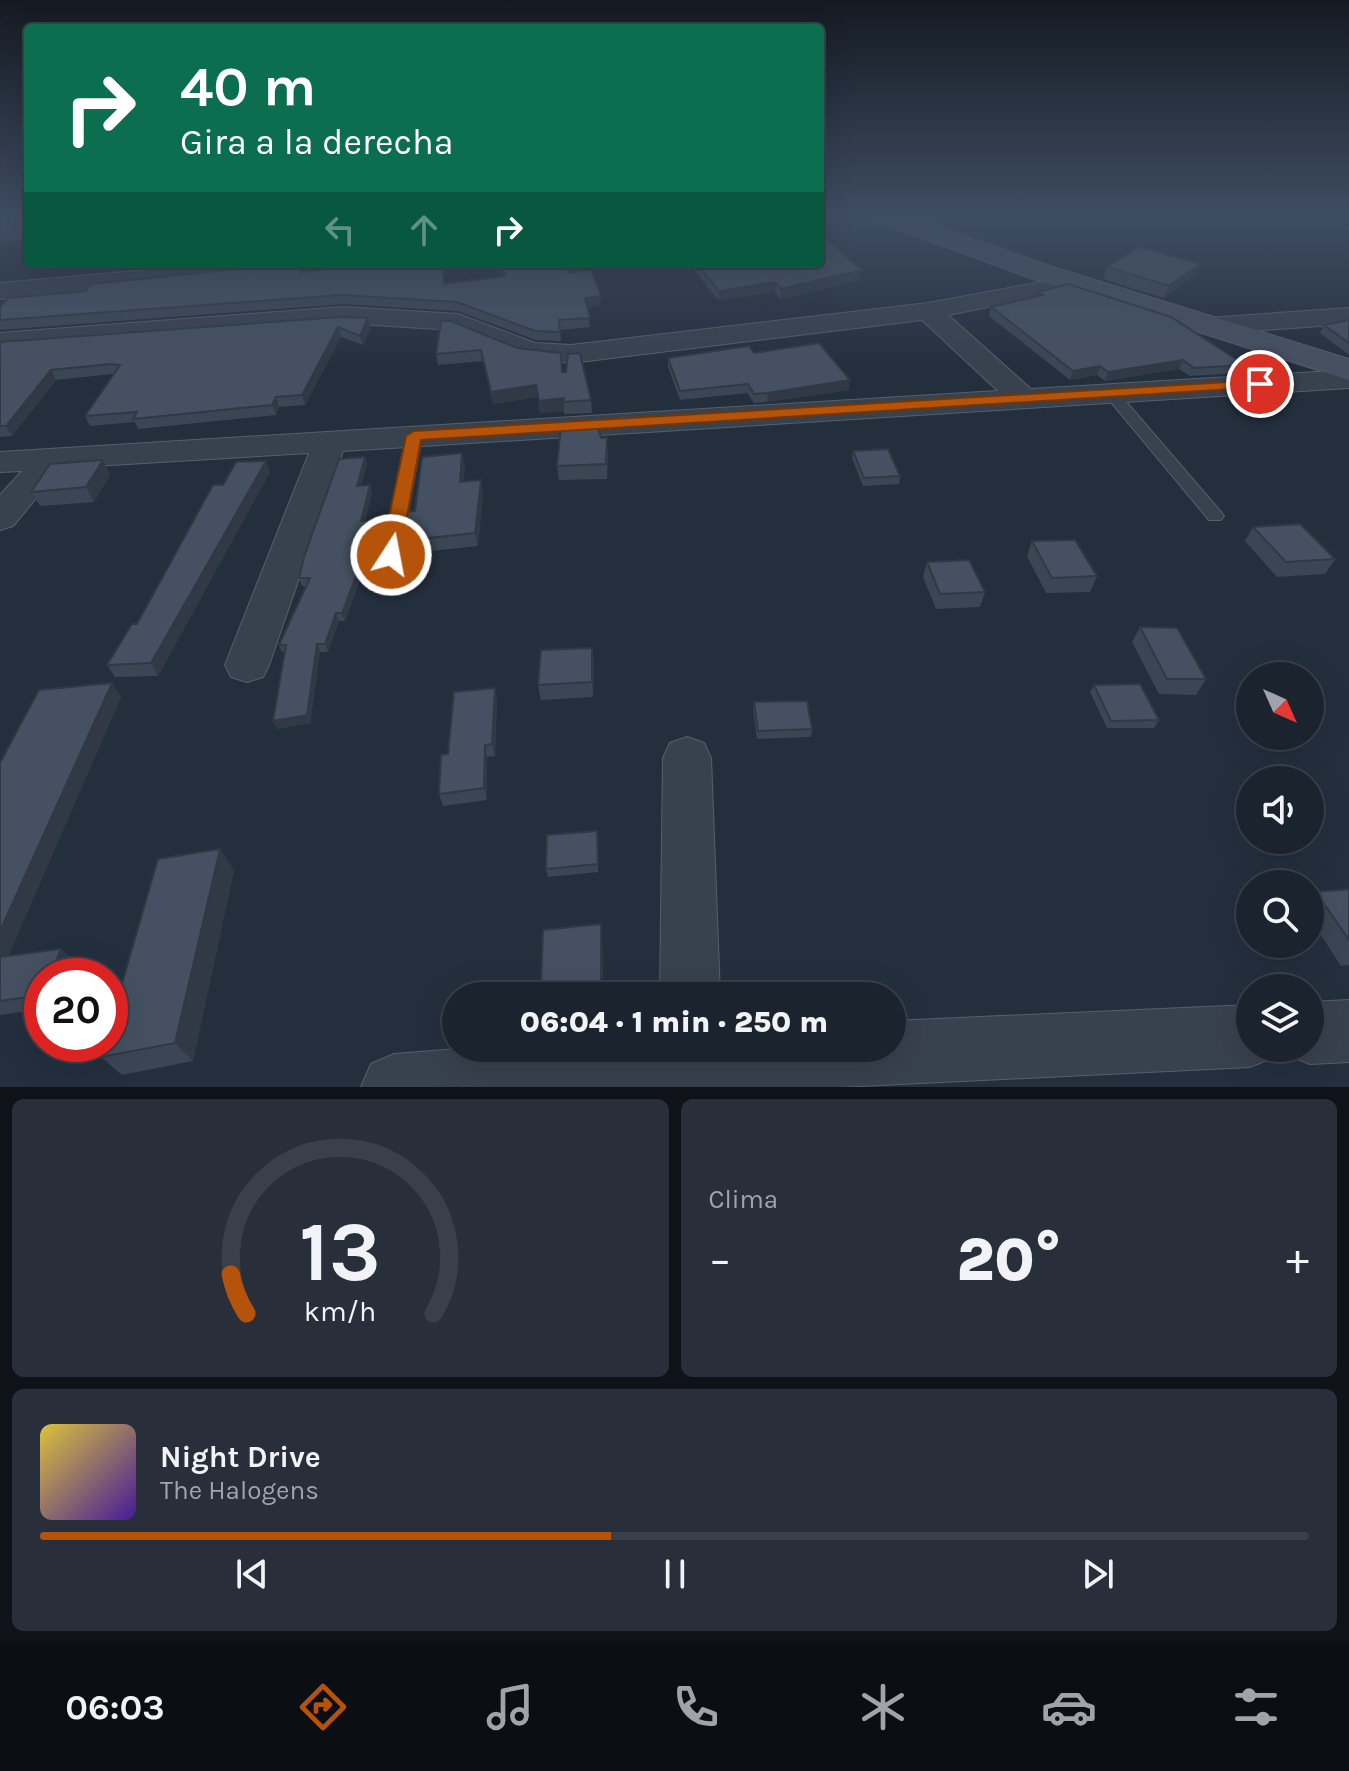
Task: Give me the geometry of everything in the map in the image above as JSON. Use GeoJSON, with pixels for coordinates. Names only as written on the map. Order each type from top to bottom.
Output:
{"type":"FeatureCollection","features":[{"type":"Feature","properties":{"kind":"main road"},"geometry":{"type":"LineString","coordinates":[[1026,266],[1349,370]]}},
{"type":"Feature","properties":{"kind":"street"},"geometry":{"type":"LineString","coordinates":[[3,291],[26,268]]}},
{"type":"Feature","properties":{"kind":"street"},"geometry":{"type":"LineString","coordinates":[[3,291],[251,268]]}},
{"type":"Feature","properties":{"kind":"street"},"geometry":{"type":"LineString","coordinates":[[0,341],[343,315],[458,322],[530,351],[571,354],[928,311],[1049,288],[1064,279]]}},
{"type":"Feature","properties":{"kind":"street"},"geometry":{"type":"LineString","coordinates":[[928,311],[1024,399]]}},
{"type":"Feature","properties":{"kind":"street"},"geometry":{"type":"LineString","coordinates":[[1208,326],[1349,316]]}},
{"type":"Feature","properties":{"kind":"street"},"geometry":{"type":"LineString","coordinates":[[0,462],[1349,379]]}},
{"type":"Feature","properties":{"kind":"street"},"geometry":{"type":"LineString","coordinates":[[247,665],[330,441]]}},
{"type":"Feature","properties":{"kind":"street"},"geometry":{"type":"LineString","coordinates":[[0,518],[52,458]]}},
{"type":"Feature","properties":{"kind":"street"},"geometry":{"type":"LineString","coordinates":[[687,758],[690,982]]}},
{"type":"Feature","properties":{"kind":"street"},"geometry":{"type":"LineString","coordinates":[[1324,1032],[1349,1031]]}},
{"type":"Feature","properties":{"kind":"street"},"geometry":{"type":"LineString","coordinates":[[906,1048],[1236,1036]]}},
{"type":"Feature","properties":{"kind":"street"},"geometry":{"type":"LineString","coordinates":[[394,1087],[626,1062]]}},
{"type":"Feature","properties":{"kind":"lane"},"geometry":{"type":"LineString","coordinates":[[1111,393],[1215,516]]}},
{"type":"Feature","properties":{"kind":"lane"},"geometry":{"type":"LineString","coordinates":[[391,555],[414,436]]}},
{"type":"Feature","properties":{"kind":"building"},"geometry":{"type":"Polygon","coordinates":[[[856,266],[861,270],[781,289],[775,282],[719,291],[700,268],[856,266]]]}},
{"type":"Feature","properties":{"kind":"building"},"geometry":{"type":"Polygon","coordinates":[[[1109,266],[1198,266],[1169,286],[1107,267],[1109,266]]]}},
{"type":"Feature","properties":{"kind":"building"},"geometry":{"type":"Polygon","coordinates":[[[245,268],[300,268],[300,272],[336,268],[442,268],[444,284],[505,276],[502,268],[567,268],[568,273],[591,270],[601,296],[585,298],[590,318],[559,320],[560,332],[535,331],[457,302],[341,295],[0,320],[0,307],[8,298],[86,291],[91,284],[245,268]]]}},
{"type":"Feature","properties":{"kind":"building"},"geometry":{"type":"Polygon","coordinates":[[[1068,284],[1171,317],[1245,365],[1194,368],[1183,360],[1108,372],[1100,366],[1073,371],[991,307],[1043,295],[1038,292],[1068,284]]]}},
{"type":"Feature","properties":{"kind":"building"},"geometry":{"type":"Polygon","coordinates":[[[340,317],[368,318],[360,336],[338,327],[302,395],[276,397],[272,405],[133,419],[137,412],[85,416],[120,365],[111,364],[51,370],[6,426],[0,426],[0,342],[340,317]]]}},
{"type":"Feature","properties":{"kind":"building"},"geometry":{"type":"Polygon","coordinates":[[[1349,320],[1349,343],[1324,325],[1349,320]]]}},
{"type":"Feature","properties":{"kind":"building"},"geometry":{"type":"Polygon","coordinates":[[[441,321],[451,321],[517,348],[561,353],[562,372],[566,372],[568,354],[580,353],[591,400],[563,402],[564,398],[539,401],[536,385],[491,392],[481,350],[436,354],[441,321]]]}},
{"type":"Feature","properties":{"kind":"building"},"geometry":{"type":"Polygon","coordinates":[[[819,343],[850,380],[754,394],[748,384],[680,391],[668,358],[749,346],[754,353],[819,343]]]}},
{"type":"Feature","properties":{"kind":"building"},"geometry":{"type":"Polygon","coordinates":[[[597,424],[601,438],[607,438],[606,464],[557,466],[561,426],[597,424]]]}},
{"type":"Feature","properties":{"kind":"building"},"geometry":{"type":"Polygon","coordinates":[[[888,449],[900,476],[864,478],[853,451],[888,449]]]}},
{"type":"Feature","properties":{"kind":"building"},"geometry":{"type":"Polygon","coordinates":[[[462,453],[460,482],[481,480],[475,533],[400,541],[405,512],[415,511],[422,457],[462,453]]]}},
{"type":"Feature","properties":{"kind":"building"},"geometry":{"type":"Polygon","coordinates":[[[365,457],[357,486],[370,485],[361,521],[382,519],[377,549],[366,550],[342,613],[336,613],[325,644],[317,644],[307,715],[273,721],[286,645],[279,645],[310,578],[299,578],[304,557],[339,459],[365,457]]]}},
{"type":"Feature","properties":{"kind":"building"},"geometry":{"type":"Polygon","coordinates":[[[103,460],[86,487],[31,492],[50,464],[103,460]]]}},
{"type":"Feature","properties":{"kind":"building"},"geometry":{"type":"Polygon","coordinates":[[[266,461],[151,663],[107,665],[132,624],[137,624],[213,485],[223,485],[236,462],[266,461]]]}},
{"type":"Feature","properties":{"kind":"building"},"geometry":{"type":"Polygon","coordinates":[[[1300,524],[1335,559],[1286,562],[1253,527],[1300,524]]]}},
{"type":"Feature","properties":{"kind":"building"},"geometry":{"type":"Polygon","coordinates":[[[1075,540],[1097,576],[1052,578],[1032,541],[1075,540]]]}},
{"type":"Feature","properties":{"kind":"building"},"geometry":{"type":"Polygon","coordinates":[[[969,560],[985,592],[940,594],[927,562],[969,560]]]}},
{"type":"Feature","properties":{"kind":"building"},"geometry":{"type":"Polygon","coordinates":[[[1140,627],[1177,628],[1206,679],[1167,679],[1140,627]]]}},
{"type":"Feature","properties":{"kind":"building"},"geometry":{"type":"Polygon","coordinates":[[[592,648],[592,682],[538,685],[541,650],[592,648]]]}},
{"type":"Feature","properties":{"kind":"building"},"geometry":{"type":"Polygon","coordinates":[[[112,683],[0,931],[0,763],[39,690],[112,683]]]}},
{"type":"Feature","properties":{"kind":"building"},"geometry":{"type":"Polygon","coordinates":[[[1140,684],[1159,720],[1111,721],[1094,685],[1140,684]]]}},
{"type":"Feature","properties":{"kind":"building"},"geometry":{"type":"Polygon","coordinates":[[[495,688],[492,744],[485,745],[484,788],[439,794],[441,755],[448,754],[454,692],[495,688]]]}},
{"type":"Feature","properties":{"kind":"building"},"geometry":{"type":"Polygon","coordinates":[[[807,701],[812,729],[758,731],[754,702],[807,701]]]}},
{"type":"Feature","properties":{"kind":"building"},"geometry":{"type":"Polygon","coordinates":[[[597,831],[598,864],[546,869],[547,835],[597,831]]]}},
{"type":"Feature","properties":{"kind":"building"},"geometry":{"type":"Polygon","coordinates":[[[220,849],[175,1043],[128,1052],[128,963],[158,859],[220,849]]]}},
{"type":"Feature","properties":{"kind":"building"},"geometry":{"type":"Polygon","coordinates":[[[1349,889],[1349,940],[1324,904],[1324,891],[1349,889]]]}},
{"type":"Feature","properties":{"kind":"building"},"geometry":{"type":"Polygon","coordinates":[[[601,924],[601,981],[541,982],[543,930],[601,924]]]}},
{"type":"Feature","properties":{"kind":"building"},"geometry":{"type":"Polygon","coordinates":[[[61,949],[57,958],[24,958],[24,998],[0,1001],[0,957],[61,949]]]}},
{"type":"Feature","properties":{"kind":"route"},"geometry":{"type":"LineString","coordinates":[[391,555],[414,436],[1260,384]]}}]}
